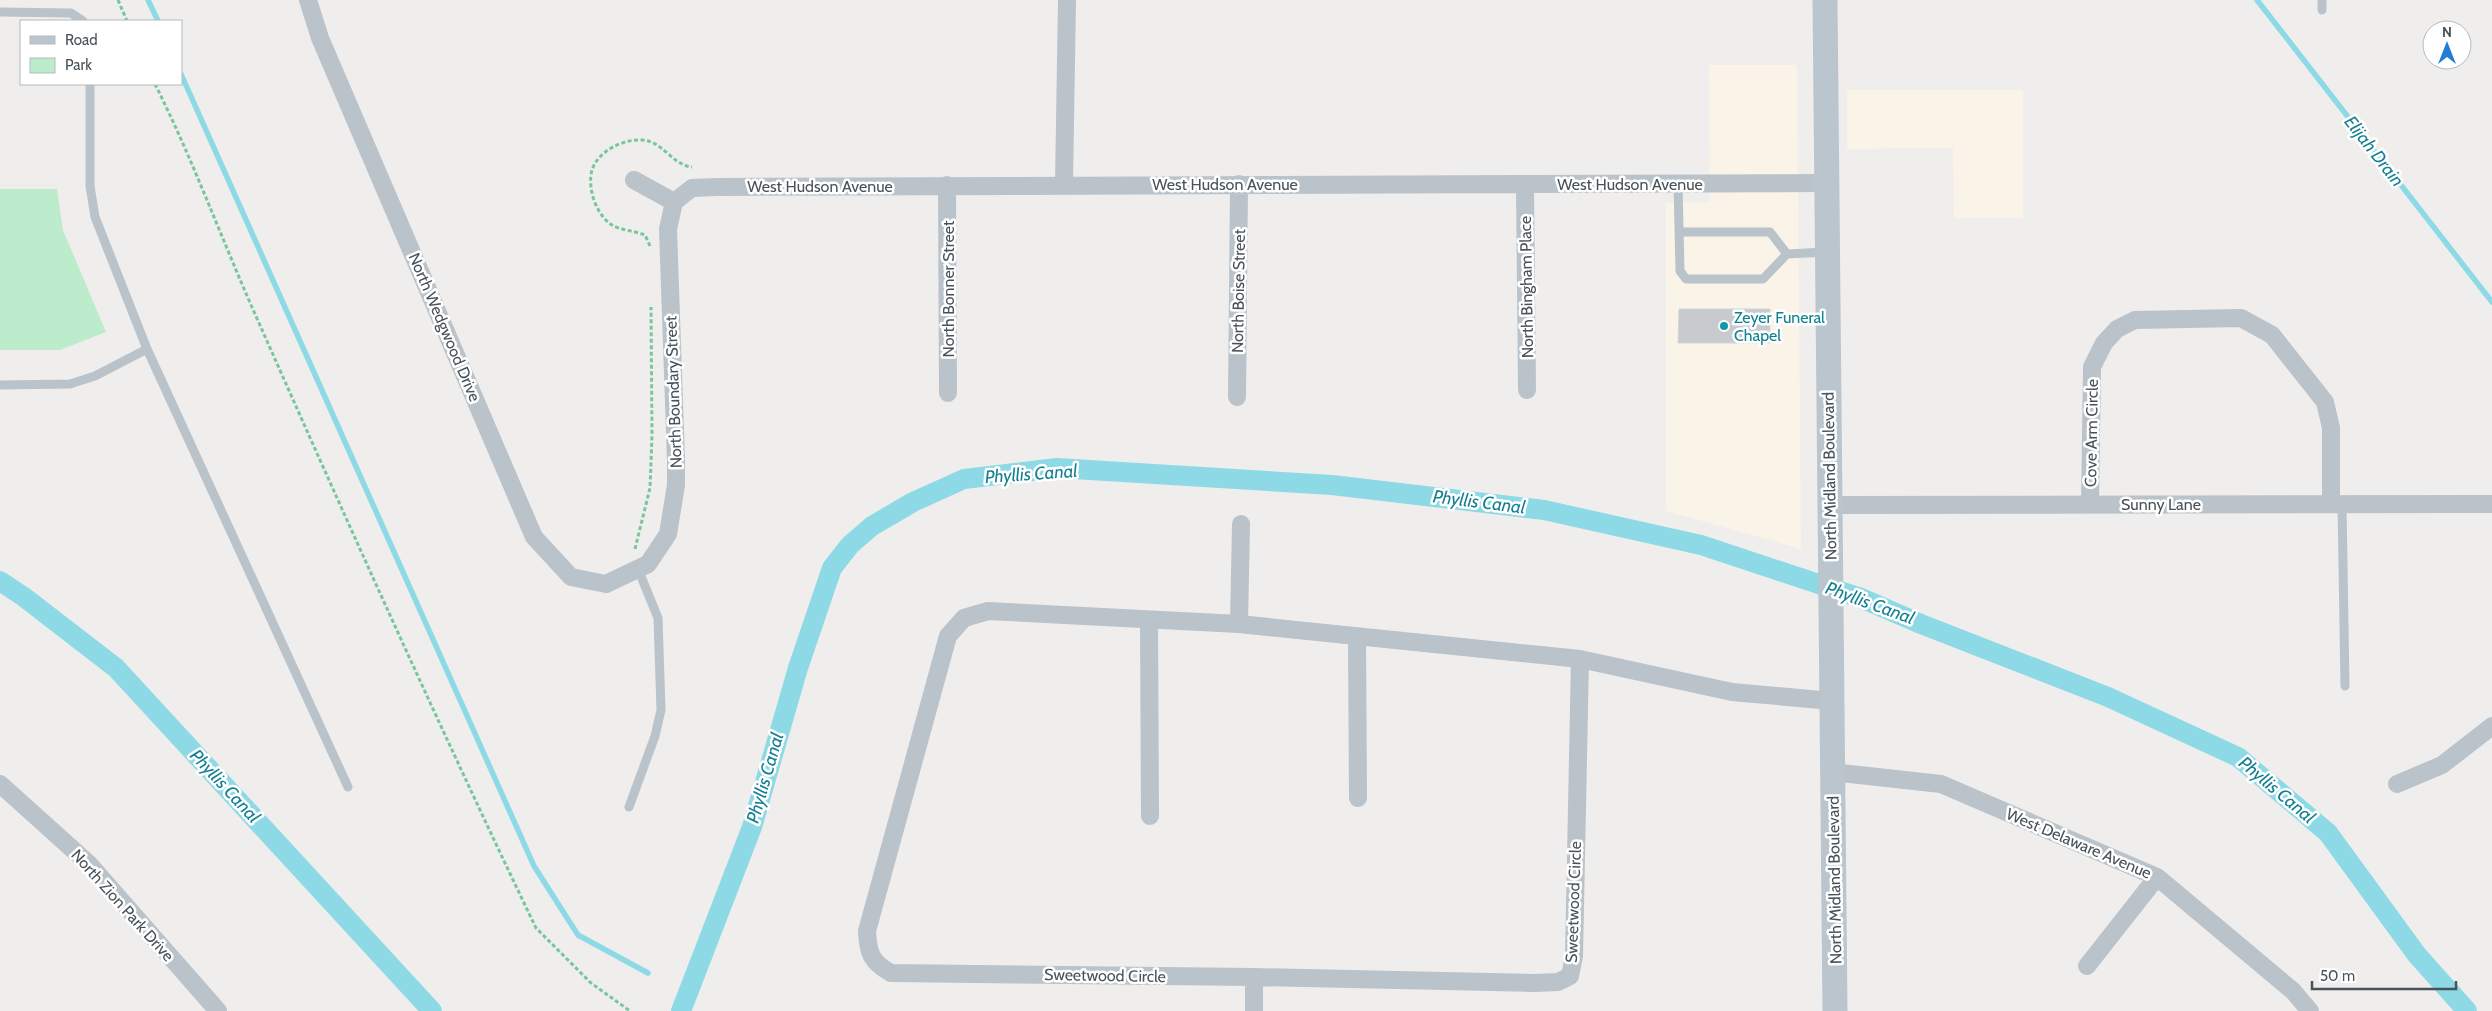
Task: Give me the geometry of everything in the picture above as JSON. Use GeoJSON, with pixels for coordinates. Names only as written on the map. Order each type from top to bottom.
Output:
{"type":"FeatureCollection","features":[{"type":"Feature","properties":{"kind":"main road","name":"North Midland Boulevard"},"geometry":{"type":"LineString","coordinates":[[1824,0],[1835,1011]]}},
{"type":"Feature","properties":{"kind":"street","name":"North Wedgwood Drive"},"geometry":{"type":"LineString","coordinates":[[308,0],[320,38],[534,537],[571,577],[590,583],[606,584],[633,562]]}},
{"type":"Feature","properties":{"kind":"street"},"geometry":{"type":"LineString","coordinates":[[1064,184],[1066,0]]}},
{"type":"Feature","properties":{"kind":"street"},"geometry":{"type":"LineString","coordinates":[[634,180],[674,202]]}},
{"type":"Feature","properties":{"kind":"street","name":"West Hudson Avenue"},"geometry":{"type":"LineString","coordinates":[[674,202],[692,188],[1064,184],[1525,185],[1826,183]]}},
{"type":"Feature","properties":{"kind":"street","name":"North Boise Street"},"geometry":{"type":"LineString","coordinates":[[1237,397],[1239,184]]}},
{"type":"Feature","properties":{"kind":"street","name":"North Bonner Street"},"geometry":{"type":"LineString","coordinates":[[947,185],[948,393]]}},
{"type":"Feature","properties":{"kind":"street","name":"North Bingham Place"},"geometry":{"type":"LineString","coordinates":[[1525,185],[1527,390]]}},
{"type":"Feature","properties":{"kind":"street","name":"North Boundary Street"},"geometry":{"type":"LineString","coordinates":[[633,562],[648,564],[658,552],[668,534],[676,485],[668,229],[674,202]]}},
{"type":"Feature","properties":{"kind":"street","name":"Cove Arm Circle"},"geometry":{"type":"LineString","coordinates":[[2090,504],[2092,367],[2104,343],[2118,329],[2135,320],[2241,318],[2272,334],[2325,402],[2330,428],[2336,504]]}},
{"type":"Feature","properties":{"kind":"street","name":"Sunny Lane"},"geometry":{"type":"LineString","coordinates":[[1829,505],[2492,504]]}},
{"type":"Feature","properties":{"kind":"street"},"geometry":{"type":"LineString","coordinates":[[1239,624],[1240,524]]}},
{"type":"Feature","properties":{"kind":"street","name":"Sweetwood Circle"},"geometry":{"type":"LineString","coordinates":[[1580,659],[1574,956],[1570,976],[1558,982],[890,973],[876,965],[868,948],[867,931],[948,636],[964,618],[988,611],[1239,624],[1357,638],[1580,659],[1732,692],[1832,701]]}},
{"type":"Feature","properties":{"kind":"street"},"geometry":{"type":"LineString","coordinates":[[1149,620],[1150,816]]}},
{"type":"Feature","properties":{"kind":"street"},"geometry":{"type":"LineString","coordinates":[[1357,638],[1358,798]]}},
{"type":"Feature","properties":{"kind":"street"},"geometry":{"type":"LineString","coordinates":[[2397,784],[2442,765],[2492,726]]}},
{"type":"Feature","properties":{"kind":"street","name":"West Delaware Avenue"},"geometry":{"type":"LineString","coordinates":[[1832,772],[1941,784],[2157,877],[2293,991],[2310,1011]]}},
{"type":"Feature","properties":{"kind":"street","name":"North Zion Park Drive"},"geometry":{"type":"LineString","coordinates":[[0,784],[89,864],[218,1011]]}},
{"type":"Feature","properties":{"kind":"street"},"geometry":{"type":"LineString","coordinates":[[2087,966],[2157,877]]}},
{"type":"Feature","properties":{"kind":"street"},"geometry":{"type":"LineString","coordinates":[[1254,977],[1254,1011]]}},
{"type":"Feature","properties":{"kind":"lane"},"geometry":{"type":"LineString","coordinates":[[2322,0],[2322,10]]}},
{"type":"Feature","properties":{"kind":"lane"},"geometry":{"type":"LineString","coordinates":[[0,12],[71,13],[82,20]]}},
{"type":"Feature","properties":{"kind":"lane"},"geometry":{"type":"LineString","coordinates":[[90,85],[90,186],[95,216],[148,349],[348,787]]}},
{"type":"Feature","properties":{"kind":"lane"},"geometry":{"type":"LineString","coordinates":[[1678,184],[1680,271],[1686,279],[1763,279],[1787,254],[1827,252]]}},
{"type":"Feature","properties":{"kind":"lane"},"geometry":{"type":"LineString","coordinates":[[1679,232],[1770,232],[1787,254]]}},
{"type":"Feature","properties":{"kind":"lane"},"geometry":{"type":"LineString","coordinates":[[0,385],[70,384],[95,376],[148,349]]}},
{"type":"Feature","properties":{"kind":"lane"},"geometry":{"type":"LineString","coordinates":[[2336,504],[2345,686]]}},
{"type":"Feature","properties":{"kind":"lane"},"geometry":{"type":"LineString","coordinates":[[629,807],[656,736],[661,710],[658,618],[633,562]]}},
{"type":"Feature","properties":{"kind":"path"},"geometry":{"type":"LineString","coordinates":[[118,0],[127,20]]}},
{"type":"Feature","properties":{"kind":"path"},"geometry":{"type":"LineString","coordinates":[[156,85],[183,140],[253,310],[327,476],[536,928],[591,983],[630,1011]]}},
{"type":"Feature","properties":{"kind":"path"},"geometry":{"type":"LineString","coordinates":[[650,255],[650,246],[645,235],[612,226],[598,211],[592,190],[592,170],[603,154],[619,144],[642,140],[659,145],[674,159],[692,167]]}},
{"type":"Feature","properties":{"kind":"path"},"geometry":{"type":"LineString","coordinates":[[633,562],[634,550],[650,488],[652,436],[650,303]]}},
{"type":"Feature","properties":{"kind":"shaded area"},"geometry":{"type":"Polygon","coordinates":[[[1709,65],[1797,65],[1801,549],[1666,511],[1666,203],[1710,202],[1709,65]]]}},
{"type":"Feature","properties":{"kind":"shaded area"},"geometry":{"type":"Polygon","coordinates":[[[1847,90],[2023,90],[2023,218],[1954,218],[1953,148],[1847,149],[1847,90]]]}},
{"type":"Feature","properties":{"kind":"green space"},"geometry":{"type":"Polygon","coordinates":[[[0,189],[57,189],[63,230],[106,332],[60,350],[0,350],[0,189]]]}},
{"type":"Feature","properties":{"kind":"building","name":"Zeyer Funeral Chapel"},"geometry":{"type":"Polygon","coordinates":[[[1679,309],[1770,309],[1770,343],[1678,343],[1679,309]]]}},
{"type":"Feature","properties":{"kind":"waterway"},"geometry":{"type":"LineString","coordinates":[[148,0],[158,20]]}},
{"type":"Feature","properties":{"kind":"waterway","name":"Elijah Drain"},"geometry":{"type":"LineString","coordinates":[[2257,0],[2492,302]]}},
{"type":"Feature","properties":{"kind":"waterway"},"geometry":{"type":"LineString","coordinates":[[182,76],[534,866],[578,935],[648,973]]}},
{"type":"Feature","properties":{"kind":"waterway","name":"Phyllis Canal"},"geometry":{"type":"LineString","coordinates":[[681,1011],[752,827],[798,668],[832,568],[850,545],[872,526],[913,502],[964,479],[1057,468],[1332,485],[1544,510],[1701,545],[1861,598],[1921,624],[2108,697],[2238,757],[2328,833],[2417,955],[2467,1011]]}},
{"type":"Feature","properties":{"kind":"waterway","name":"Phyllis Canal"},"geometry":{"type":"LineString","coordinates":[[0,581],[24,597],[116,668],[432,1011]]}},
{"type":"Feature","properties":{"kind":"place","name":"Zeyer Funeral Chapel"},"geometry":{"type":"Point","coordinates":[1724,326]}}]}
